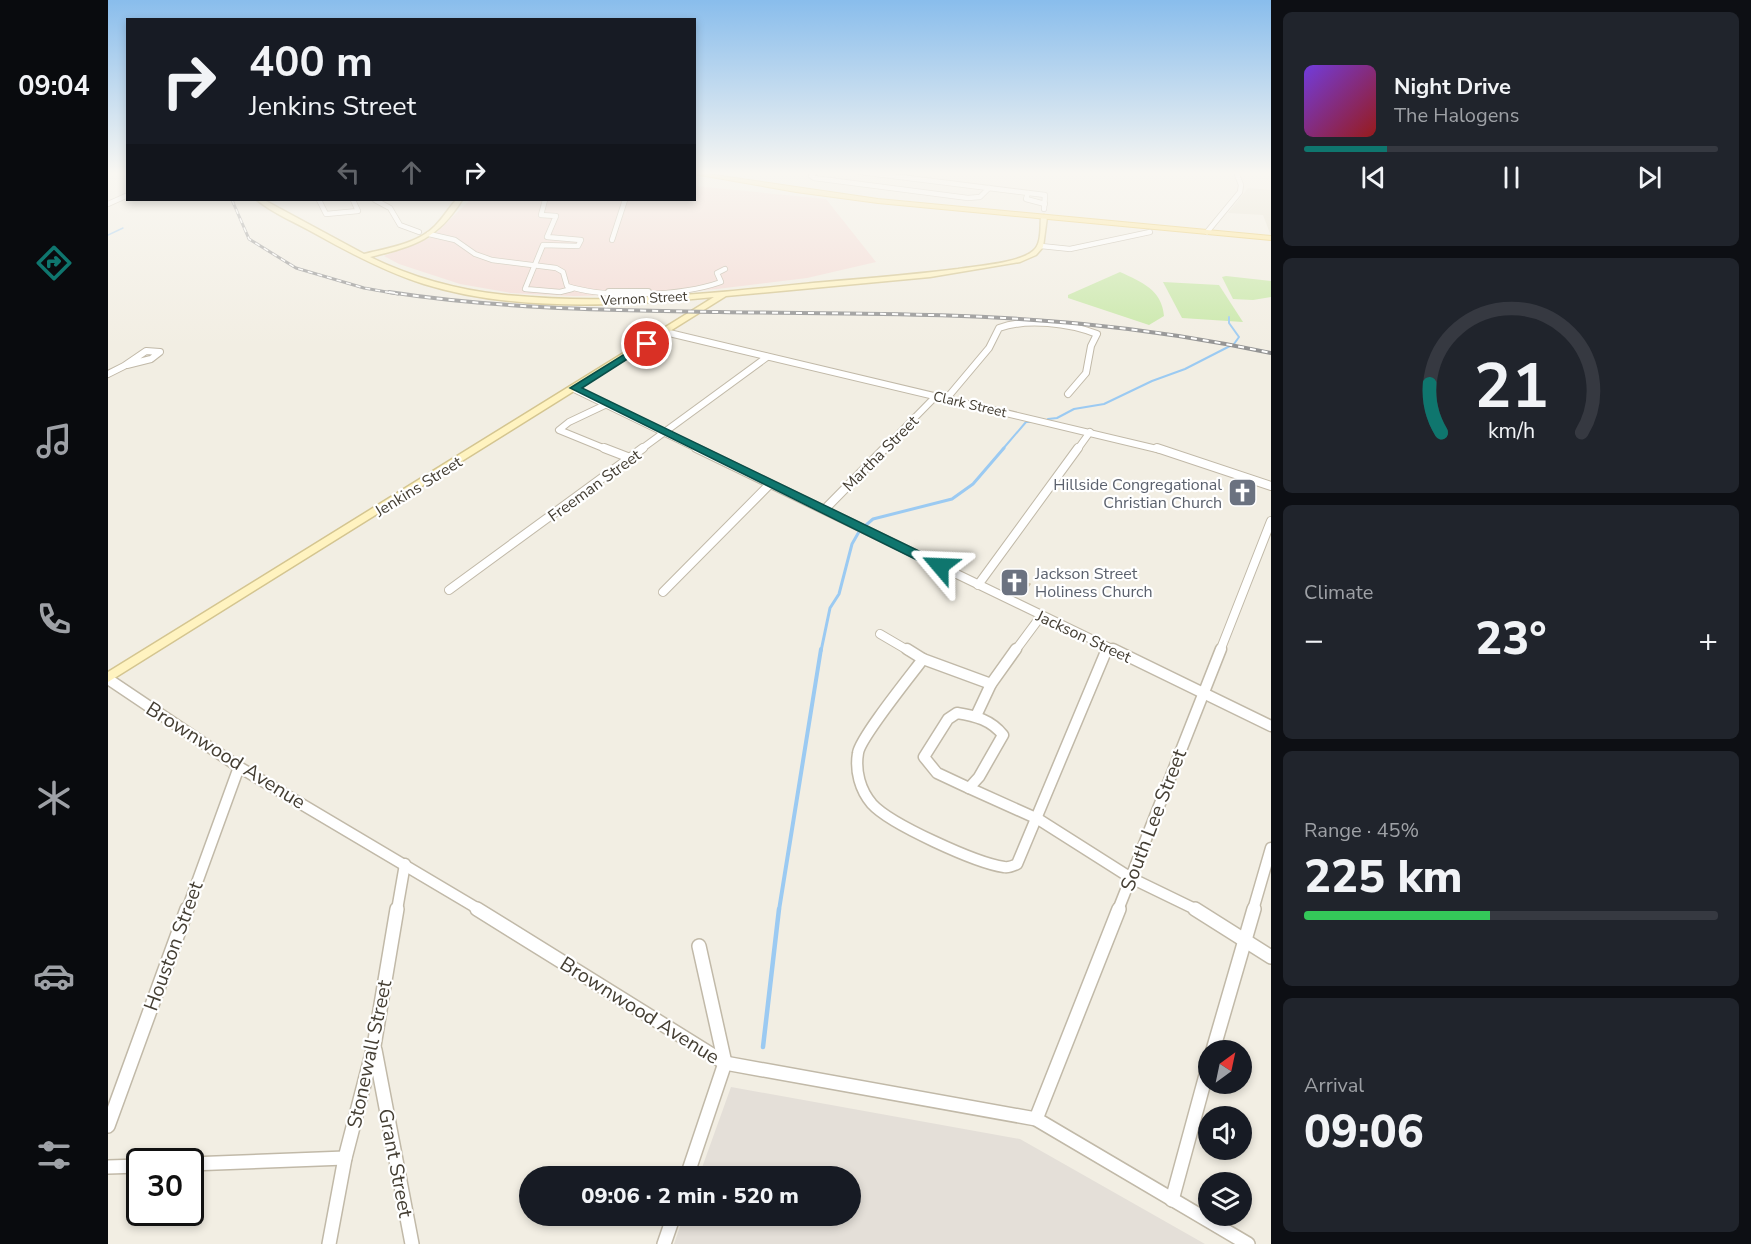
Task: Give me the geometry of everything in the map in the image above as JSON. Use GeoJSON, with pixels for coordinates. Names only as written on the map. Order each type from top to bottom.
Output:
{"type":"FeatureCollection","features":[{"type":"Feature","properties":{"kind":"main road"},"geometry":{"type":"LineString","coordinates":[[1185,230],[1271,238]]}},
{"type":"Feature","properties":{"kind":"street","name":"Vernon Street"},"geometry":{"type":"LineString","coordinates":[[317,230],[395,271],[421,281],[466,292],[509,297],[605,301],[952,272],[1020,260],[1034,254],[1041,246]]}},
{"type":"Feature","properties":{"kind":"street"},"geometry":{"type":"LineString","coordinates":[[413,230],[455,240],[475,254],[492,260],[535,264],[560,270],[564,275],[564,283],[572,289]]}},
{"type":"Feature","properties":{"kind":"street"},"geometry":{"type":"LineString","coordinates":[[362,254],[398,243],[422,230]]}},
{"type":"Feature","properties":{"kind":"street"},"geometry":{"type":"LineString","coordinates":[[362,254],[407,244],[434,230]]}},
{"type":"Feature","properties":{"kind":"street"},"geometry":{"type":"LineString","coordinates":[[550,230],[547,237],[581,240],[578,246],[543,245],[525,289],[560,292],[572,289],[589,292],[616,292],[709,286],[721,282],[717,273],[725,269]]}},
{"type":"Feature","properties":{"kind":"street"},"geometry":{"type":"LineString","coordinates":[[612,240],[615,230]]}},
{"type":"Feature","properties":{"kind":"street"},"geometry":{"type":"LineString","coordinates":[[1042,230],[1041,246],[1070,249],[1150,232]]}},
{"type":"Feature","properties":{"kind":"street","name":"Jenkins Street"},"geometry":{"type":"LineString","coordinates":[[108,679],[727,292]]}},
{"type":"Feature","properties":{"kind":"street"},"geometry":{"type":"LineString","coordinates":[[947,398],[955,386],[991,348],[999,328],[1018,324],[1079,328],[1097,334],[1091,346],[1086,373],[1068,394]]}},
{"type":"Feature","properties":{"kind":"street","name":"Clark Street"},"geometry":{"type":"LineString","coordinates":[[665,332],[1156,448],[1271,486]]}},
{"type":"Feature","properties":{"kind":"street"},"geometry":{"type":"LineString","coordinates":[[108,374],[127,365],[151,359],[160,352],[159,350],[143,351],[127,365]]}},
{"type":"Feature","properties":{"kind":"street","name":"Freeman Street"},"geometry":{"type":"LineString","coordinates":[[449,590],[767,357]]}},
{"type":"Feature","properties":{"kind":"street","name":"Jackson Street"},"geometry":{"type":"LineString","coordinates":[[574,388],[1271,726]]}},
{"type":"Feature","properties":{"kind":"street","name":"Martha Street"},"geometry":{"type":"LineString","coordinates":[[825,509],[936,396]]}},
{"type":"Feature","properties":{"kind":"street"},"geometry":{"type":"LineString","coordinates":[[607,405],[562,426],[559,430],[630,458]]}},
{"type":"Feature","properties":{"kind":"street"},"geometry":{"type":"LineString","coordinates":[[978,585],[1090,432]]}},
{"type":"Feature","properties":{"kind":"street"},"geometry":{"type":"LineString","coordinates":[[663,592],[770,484]]}},
{"type":"Feature","properties":{"kind":"street","name":"South Lee Street"},"geometry":{"type":"LineString","coordinates":[[1036,1119],[1271,521]]}},
{"type":"Feature","properties":{"kind":"street"},"geometry":{"type":"LineString","coordinates":[[976,716],[991,684],[1041,616]]}},
{"type":"Feature","properties":{"kind":"street"},"geometry":{"type":"LineString","coordinates":[[880,634],[923,659],[991,684]]}},
{"type":"Feature","properties":{"kind":"street"},"geometry":{"type":"LineString","coordinates":[[923,659],[859,746],[856,761],[862,792],[875,808],[893,818],[957,849],[1007,868],[1017,864],[1038,819],[1108,648]]}},
{"type":"Feature","properties":{"kind":"street","name":"Brownwood Avenue"},"geometry":{"type":"LineString","coordinates":[[108,679],[239,767],[405,864],[725,1063],[1036,1119],[1248,1244]]}},
{"type":"Feature","properties":{"kind":"street"},"geometry":{"type":"LineString","coordinates":[[969,788],[979,777],[1003,735],[995,725],[976,716],[957,712],[948,719],[924,757],[936,775],[1038,819],[1131,878],[1187,904],[1271,957]]}},
{"type":"Feature","properties":{"kind":"street","name":"Houston Street"},"geometry":{"type":"LineString","coordinates":[[108,1123],[239,767]]}},
{"type":"Feature","properties":{"kind":"street"},"geometry":{"type":"LineString","coordinates":[[1216,1040],[1271,848]]}},
{"type":"Feature","properties":{"kind":"street","name":"Stonewall Street"},"geometry":{"type":"LineString","coordinates":[[329,1244],[345,1158],[374,1046],[405,864]]}},
{"type":"Feature","properties":{"kind":"street"},"geometry":{"type":"LineString","coordinates":[[690,1166],[725,1063],[699,946]]}},
{"type":"Feature","properties":{"kind":"street","name":"Grant Street"},"geometry":{"type":"LineString","coordinates":[[374,1046],[412,1244]]}},
{"type":"Feature","properties":{"kind":"street"},"geometry":{"type":"LineString","coordinates":[[1172,1200],[1201,1094]]}},
{"type":"Feature","properties":{"kind":"street"},"geometry":{"type":"LineString","coordinates":[[204,1163],[345,1158]]}},
{"type":"Feature","properties":{"kind":"street"},"geometry":{"type":"LineString","coordinates":[[108,1167],[126,1166]]}},
{"type":"Feature","properties":{"kind":"street"},"geometry":{"type":"LineString","coordinates":[[664,1244],[670,1226]]}},
{"type":"Feature","properties":{"kind":"shaded area"},"geometry":{"type":"Polygon","coordinates":[[[439,230],[851,230],[876,262],[807,278],[717,289],[574,296],[511,293],[460,284],[399,264],[384,256],[432,237],[439,230]]]}},
{"type":"Feature","properties":{"kind":"shaded area"},"geometry":{"type":"Polygon","coordinates":[[[731,1087],[1020,1139],[1205,1244],[674,1244],[680,1226],[861,1226],[861,1166],[703,1166],[731,1087]]]}},
{"type":"Feature","properties":{"kind":"green space"},"geometry":{"type":"Polygon","coordinates":[[[1120,272],[1143,283],[1155,293],[1164,316],[1149,325],[1068,298],[1068,295],[1120,272]]]}},
{"type":"Feature","properties":{"kind":"green space"},"geometry":{"type":"Polygon","coordinates":[[[1222,277],[1271,281],[1271,297],[1253,300],[1233,299],[1222,277]]]}},
{"type":"Feature","properties":{"kind":"green space"},"geometry":{"type":"Polygon","coordinates":[[[1163,282],[1219,285],[1243,322],[1182,318],[1163,282]]]}},
{"type":"Feature","properties":{"kind":"building","name":"Jackson Street Holiness Church"},"geometry":{"type":"Polygon","coordinates":[[[1011,571],[1022,575],[1019,580],[1030,584],[1024,592],[1003,584],[1011,571]]]}},
{"type":"Feature","properties":{"kind":"waterway"},"geometry":{"type":"LineString","coordinates":[[108,235],[119,230]]}},
{"type":"Feature","properties":{"kind":"waterway"},"geometry":{"type":"LineString","coordinates":[[1229,317],[1229,323],[1239,337],[1234,344]]}},
{"type":"Feature","properties":{"kind":"waterway"},"geometry":{"type":"LineString","coordinates":[[1048,419],[1057,418],[1074,409],[1104,404],[1152,381],[1185,369],[1230,346]]}},
{"type":"Feature","properties":{"kind":"waterway"},"geometry":{"type":"LineString","coordinates":[[1002,450],[1026,422],[1032,422]]}},
{"type":"Feature","properties":{"kind":"waterway"},"geometry":{"type":"LineString","coordinates":[[866,525],[873,519],[952,499],[973,484],[1004,448]]}},
{"type":"Feature","properties":{"kind":"waterway"},"geometry":{"type":"LineString","coordinates":[[821,651],[830,608],[839,594],[852,544],[860,530]]}},
{"type":"Feature","properties":{"kind":"waterway"},"geometry":{"type":"LineString","coordinates":[[779,910],[821,649]]}},
{"type":"Feature","properties":{"kind":"waterway"},"geometry":{"type":"LineString","coordinates":[[763,1047],[779,909]]}},
{"type":"Feature","properties":{"kind":"railway"},"geometry":{"type":"LineString","coordinates":[[245,230],[249,239],[296,268],[364,288],[398,294]]}},
{"type":"Feature","properties":{"kind":"railway"},"geometry":{"type":"LineString","coordinates":[[389,292],[430,298],[554,308],[901,314],[1038,320],[1154,332],[1271,353]]}},
{"type":"Feature","properties":{"kind":"place","name":"Hillside Congregational Christian Church"},"geometry":{"type":"Point","coordinates":[1243,493]}},
{"type":"Feature","properties":{"kind":"place","name":"Jackson Street Holiness Church"},"geometry":{"type":"Point","coordinates":[1014,582]}},
{"type":"Feature","properties":{"kind":"route"},"geometry":{"type":"LineString","coordinates":[[647,344],[574,388],[940,566]]}}]}
